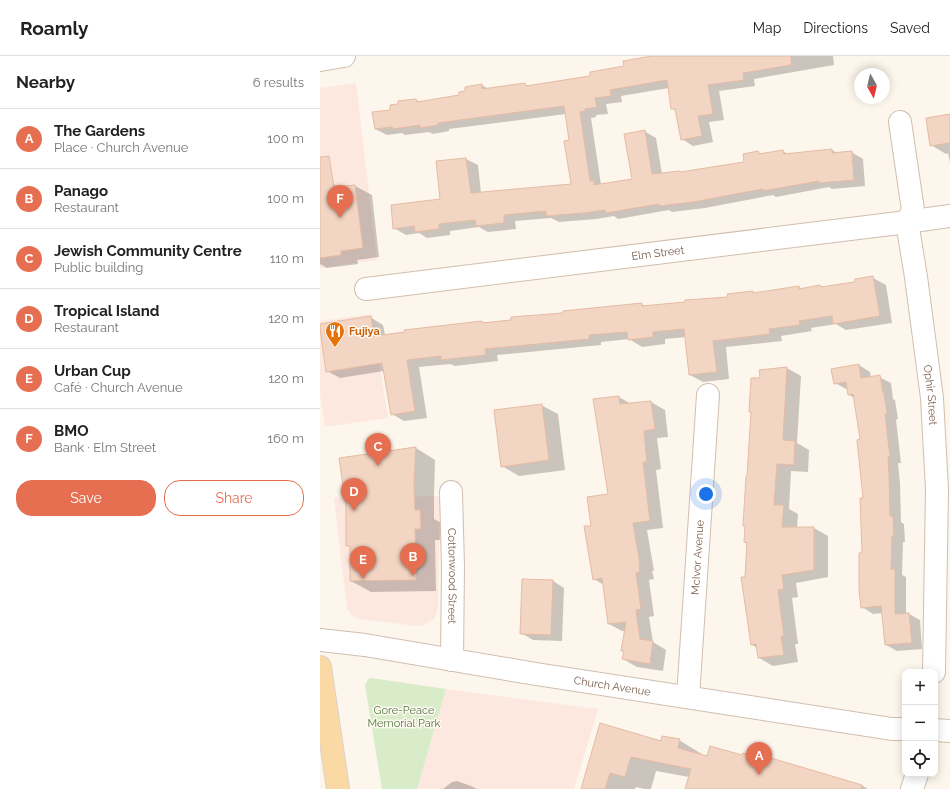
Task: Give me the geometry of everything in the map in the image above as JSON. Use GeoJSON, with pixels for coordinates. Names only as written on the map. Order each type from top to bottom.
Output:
{"type":"FeatureCollection","features":[{"type":"Feature","properties":{"kind":"main road"},"geometry":{"type":"LineString","coordinates":[[320,667],[338,789]]}},
{"type":"Feature","properties":{"kind":"street"},"geometry":{"type":"LineString","coordinates":[[320,60],[344,56]]}},
{"type":"Feature","properties":{"kind":"street","name":"Ophir Street"},"geometry":{"type":"LineString","coordinates":[[900,122],[913,210],[907,222],[916,277],[932,405],[937,489],[934,669]]}},
{"type":"Feature","properties":{"kind":"street","name":"Elm Street"},"geometry":{"type":"LineString","coordinates":[[366,289],[950,216]]}},
{"type":"Feature","properties":{"kind":"street","name":"McIvor Avenue"},"geometry":{"type":"LineString","coordinates":[[688,697],[708,395]]}},
{"type":"Feature","properties":{"kind":"street","name":"Cottonwood Street"},"geometry":{"type":"LineString","coordinates":[[451,492],[453,567],[452,660]]}},
{"type":"Feature","properties":{"kind":"street","name":"Church Avenue"},"geometry":{"type":"LineString","coordinates":[[320,640],[365,645],[892,729],[902,729]]}},
{"type":"Feature","properties":{"kind":"street"},"geometry":{"type":"LineString","coordinates":[[938,730],[950,731]]}},
{"type":"Feature","properties":{"kind":"street"},"geometry":{"type":"LineString","coordinates":[[912,789],[916,777]]}},
{"type":"Feature","properties":{"kind":"shaded area"},"geometry":{"type":"Polygon","coordinates":[[[356,83],[377,260],[320,268],[320,88],[356,83]]]}},
{"type":"Feature","properties":{"kind":"shaded area"},"geometry":{"type":"Polygon","coordinates":[[[372,314],[388,418],[325,427],[320,394],[320,321],[372,314]]]}},
{"type":"Feature","properties":{"kind":"shaded area"},"geometry":{"type":"Polygon","coordinates":[[[440,496],[438,607],[435,618],[424,625],[417,626],[359,619],[354,617],[347,609],[334,498],[440,496]]]}},
{"type":"Feature","properties":{"kind":"shaded area"},"geometry":{"type":"Polygon","coordinates":[[[446,689],[598,709],[574,789],[417,789],[446,689]]]}},
{"type":"Feature","properties":{"kind":"green space","name":"Gore-Peace Memorial Park"},"geometry":{"type":"Polygon","coordinates":[[[371,678],[446,689],[417,789],[382,789],[365,685],[368,679],[371,678]]]}},
{"type":"Feature","properties":{"kind":"building"},"geometry":{"type":"Polygon","coordinates":[[[652,56],[791,56],[791,65],[743,73],[744,80],[708,85],[713,114],[698,116],[702,136],[681,140],[675,109],[671,109],[667,80],[610,90],[611,96],[595,98],[597,107],[585,109],[585,111],[580,112],[590,181],[594,180],[594,185],[632,179],[624,134],[645,130],[652,174],[680,172],[744,162],[743,154],[758,151],[759,154],[783,150],[784,154],[832,149],[832,153],[852,151],[854,180],[819,183],[819,181],[763,191],[763,189],[693,202],[659,206],[659,204],[606,213],[605,210],[546,216],[546,211],[504,215],[504,223],[476,226],[475,220],[439,224],[439,229],[415,232],[414,226],[393,229],[391,205],[440,199],[436,161],[466,158],[471,193],[571,184],[564,141],[569,140],[564,106],[438,123],[438,125],[420,128],[420,125],[393,129],[392,127],[375,129],[372,112],[390,110],[390,105],[398,104],[398,101],[416,99],[417,102],[459,95],[459,92],[465,91],[465,87],[482,84],[482,89],[525,83],[526,86],[590,76],[590,72],[624,66],[623,61],[652,56]]]}},
{"type":"Feature","properties":{"kind":"building"},"geometry":{"type":"Polygon","coordinates":[[[950,114],[950,143],[930,146],[926,118],[950,114]]]}},
{"type":"Feature","properties":{"kind":"building"},"geometry":{"type":"Polygon","coordinates":[[[329,156],[334,187],[355,185],[363,248],[341,251],[341,255],[320,258],[320,157],[329,156]]]}},
{"type":"Feature","properties":{"kind":"building"},"geometry":{"type":"Polygon","coordinates":[[[873,276],[880,316],[833,324],[832,316],[799,321],[800,325],[769,329],[770,334],[713,341],[717,372],[689,375],[684,329],[653,332],[653,337],[628,340],[627,332],[589,335],[589,339],[485,349],[486,355],[441,360],[441,356],[407,360],[415,411],[391,415],[382,363],[326,372],[320,329],[320,324],[371,316],[374,336],[405,332],[404,330],[482,321],[482,323],[511,320],[511,317],[563,313],[563,311],[642,303],[642,306],[685,302],[685,300],[728,297],[727,294],[753,291],[753,293],[799,286],[799,289],[820,285],[821,287],[854,282],[855,279],[873,276]]]}},
{"type":"Feature","properties":{"kind":"building"},"geometry":{"type":"Polygon","coordinates":[[[859,364],[861,378],[880,375],[884,393],[890,457],[888,457],[890,516],[893,516],[894,536],[892,536],[891,569],[895,569],[895,614],[909,613],[912,643],[885,645],[881,606],[861,608],[859,590],[859,553],[862,553],[860,498],[863,498],[857,440],[860,439],[853,394],[848,395],[846,382],[834,384],[831,369],[859,364]]]}},
{"type":"Feature","properties":{"kind":"building"},"geometry":{"type":"Polygon","coordinates":[[[787,367],[783,440],[795,441],[794,465],[777,464],[774,505],[784,505],[782,527],[814,527],[814,570],[782,575],[784,589],[778,590],[784,636],[781,636],[784,655],[758,658],[756,644],[751,645],[741,577],[745,577],[747,543],[744,542],[745,526],[743,526],[751,412],[749,412],[751,378],[760,378],[759,370],[787,367]]]}},
{"type":"Feature","properties":{"kind":"building"},"geometry":{"type":"Polygon","coordinates":[[[619,396],[620,404],[651,401],[655,429],[644,431],[647,462],[643,462],[650,521],[633,523],[640,564],[640,572],[636,573],[641,609],[636,610],[640,639],[653,641],[650,664],[622,659],[624,651],[621,651],[626,622],[608,624],[602,578],[593,580],[584,526],[591,526],[587,497],[608,494],[593,399],[619,396]]]}},
{"type":"Feature","properties":{"kind":"building"},"geometry":{"type":"Polygon","coordinates":[[[542,404],[549,460],[501,467],[494,410],[542,404]]]}},
{"type":"Feature","properties":{"kind":"building"},"geometry":{"type":"Polygon","coordinates":[[[416,447],[414,484],[415,510],[420,510],[421,529],[415,529],[416,580],[350,581],[350,546],[346,546],[346,506],[339,458],[416,447]]]}},
{"type":"Feature","properties":{"kind":"building"},"geometry":{"type":"Polygon","coordinates":[[[522,579],[553,580],[551,635],[520,634],[522,579]]]}},
{"type":"Feature","properties":{"kind":"building"},"geometry":{"type":"Polygon","coordinates":[[[600,723],[661,741],[662,736],[680,739],[678,748],[707,756],[710,746],[742,755],[743,753],[770,760],[771,758],[862,785],[861,789],[685,789],[691,769],[631,757],[625,777],[610,773],[605,789],[581,789],[600,723]]]}},
{"type":"Feature","properties":{"kind":"place","name":"BMO"},"geometry":{"type":"Point","coordinates":[340,218]}},
{"type":"Feature","properties":{"kind":"place","name":"Fujiya"},"geometry":{"type":"Point","coordinates":[335,348]}},
{"type":"Feature","properties":{"kind":"place","name":"Jewish Community Centre"},"geometry":{"type":"Point","coordinates":[378,466]}},
{"type":"Feature","properties":{"kind":"place","name":"Tropical Island"},"geometry":{"type":"Point","coordinates":[354,511]}},
{"type":"Feature","properties":{"kind":"place","name":"Panago"},"geometry":{"type":"Point","coordinates":[413,576]}},
{"type":"Feature","properties":{"kind":"place","name":"Urban Cup"},"geometry":{"type":"Point","coordinates":[363,579]}},
{"type":"Feature","properties":{"kind":"place","name":"The Gardens"},"geometry":{"type":"Point","coordinates":[759,775]}}]}
